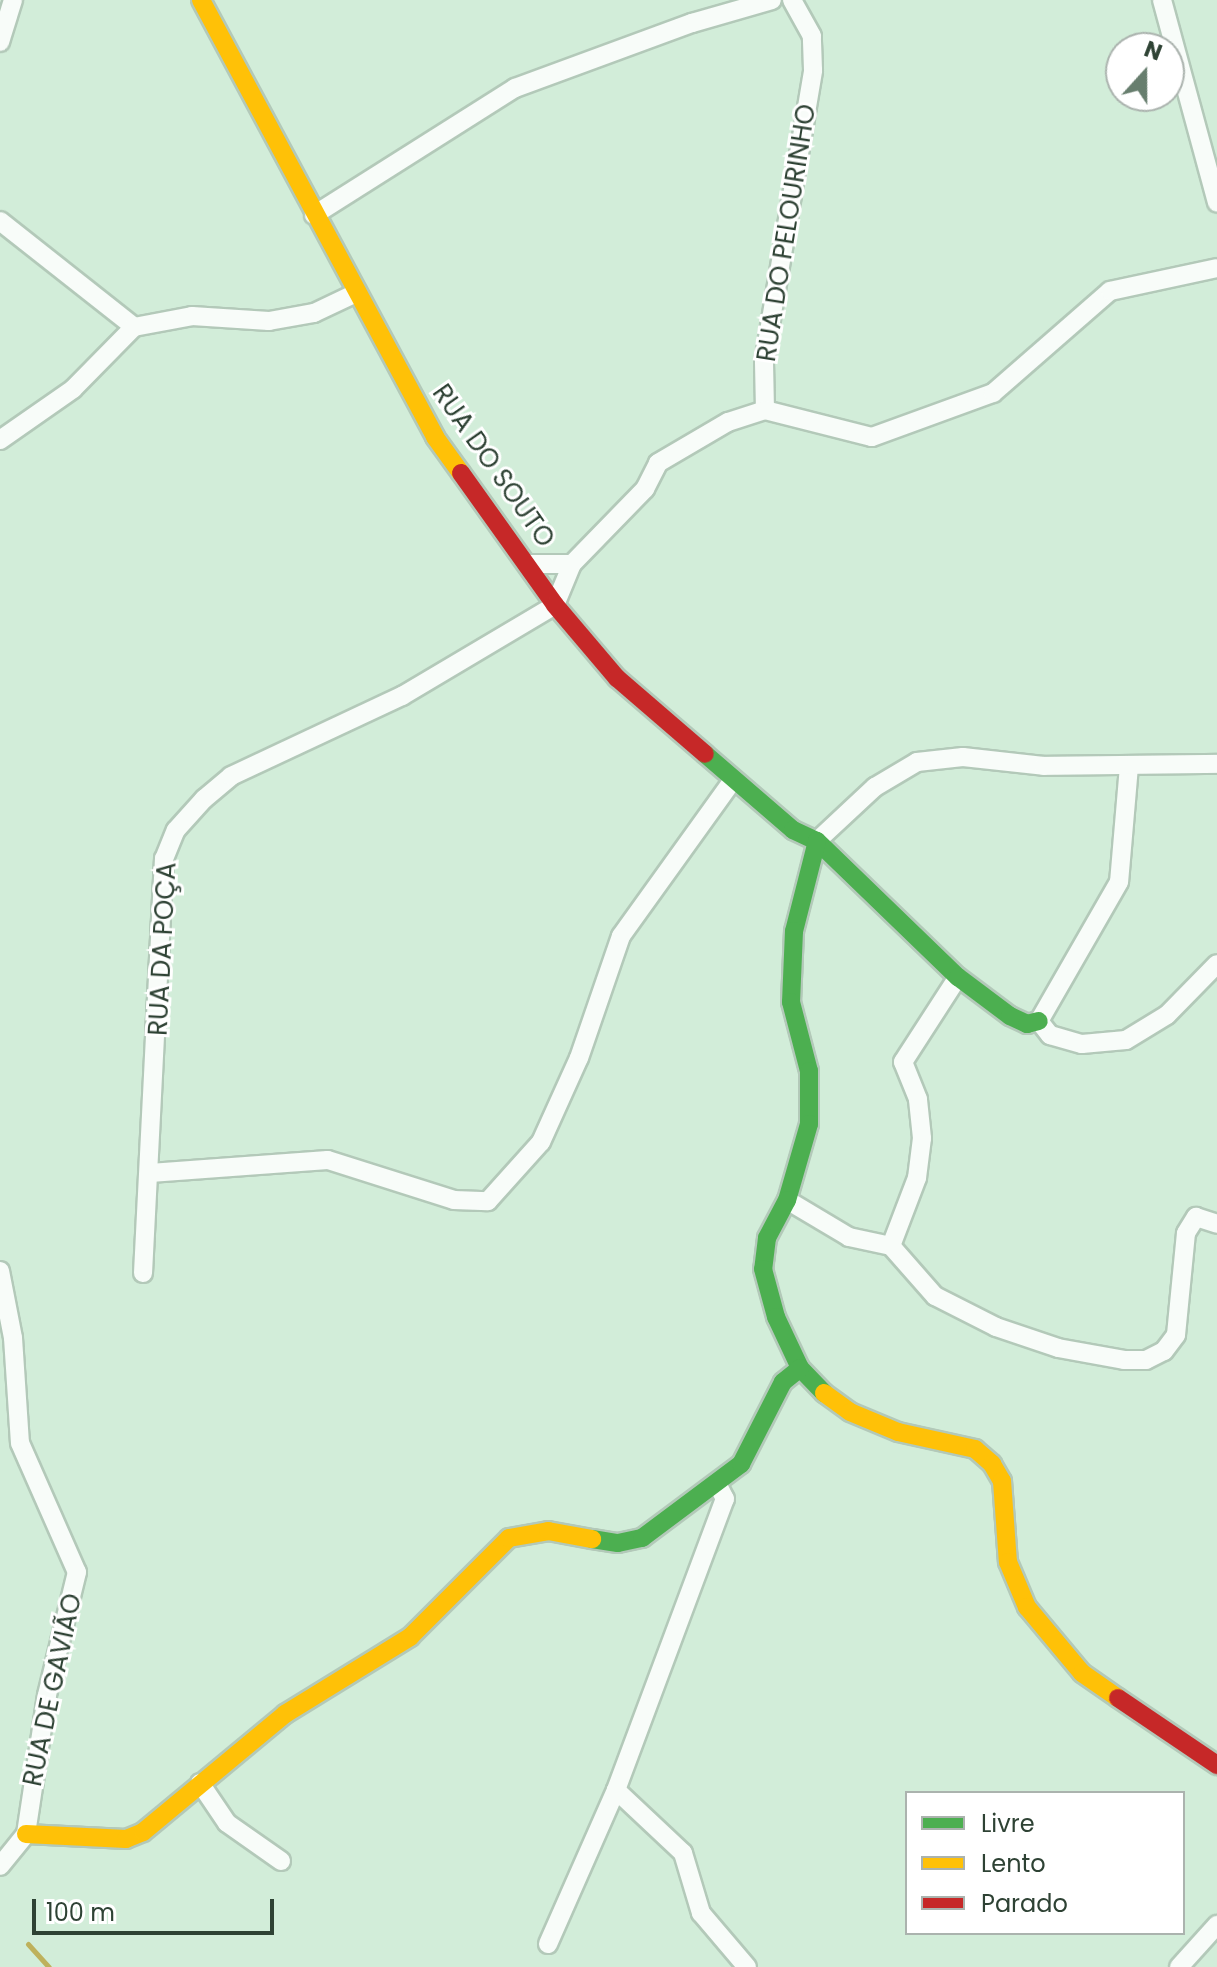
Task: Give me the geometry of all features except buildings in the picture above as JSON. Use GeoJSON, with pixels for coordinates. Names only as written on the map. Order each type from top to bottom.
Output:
{"type":"FeatureCollection","features":[{"type":"Feature","properties":{"kind":"street"},"geometry":{"type":"LineString","coordinates":[[0,42],[13,0]]}},
{"type":"Feature","properties":{"kind":"street","name":"RUA DO SOUTO"},"geometry":{"type":"LineString","coordinates":[[201,0],[435,437],[531,564],[555,605],[617,678],[793,830],[817,841],[958,977],[1010,1016],[1027,1024],[1039,1021]]}},
{"type":"Feature","properties":{"kind":"street"},"geometry":{"type":"LineString","coordinates":[[314,215],[515,88],[692,23],[772,0]]}},
{"type":"Feature","properties":{"kind":"street","name":"RUA DO PELOURINHO"},"geometry":{"type":"LineString","coordinates":[[765,410],[764,361],[813,70],[812,36],[792,0]]}},
{"type":"Feature","properties":{"kind":"street"},"geometry":{"type":"LineString","coordinates":[[1162,0],[1217,203]]}},
{"type":"Feature","properties":{"kind":"street"},"geometry":{"type":"LineString","coordinates":[[0,221],[134,327]]}},
{"type":"Feature","properties":{"kind":"street"},"geometry":{"type":"LineString","coordinates":[[555,605],[572,564],[645,489],[658,463],[728,422],[765,410],[872,437],[993,393],[1110,291],[1217,268]]}},
{"type":"Feature","properties":{"kind":"street"},"geometry":{"type":"LineString","coordinates":[[0,440],[73,389],[134,327],[192,316],[269,321],[314,313],[356,293]]}},
{"type":"Feature","properties":{"kind":"street"},"geometry":{"type":"LineString","coordinates":[[531,564],[572,564]]}},
{"type":"Feature","properties":{"kind":"street","name":"RUA DA POÇA"},"geometry":{"type":"LineString","coordinates":[[143,1273],[164,859],[176,830],[231,776],[402,696],[555,605]]}},
{"type":"Feature","properties":{"kind":"street"},"geometry":{"type":"LineString","coordinates":[[1217,764],[1044,766],[963,757],[917,762],[875,787],[817,841],[794,931],[791,1002],[809,1071],[809,1124],[787,1200],[767,1238],[763,1269],[776,1317],[800,1368],[818,1389],[850,1412],[898,1432],[975,1449],[992,1464],[1002,1481],[1008,1562],[1027,1607],[1082,1673],[1217,1765]]}},
{"type":"Feature","properties":{"kind":"street"},"geometry":{"type":"LineString","coordinates":[[1129,766],[1119,882],[1039,1021],[1050,1035],[1082,1044],[1126,1040],[1167,1015],[1217,964]]}},
{"type":"Feature","properties":{"kind":"street"},"geometry":{"type":"LineString","coordinates":[[150,1173],[328,1160],[454,1200],[488,1201],[541,1142],[579,1058],[621,936],[733,780]]}},
{"type":"Feature","properties":{"kind":"street"},"geometry":{"type":"LineString","coordinates":[[891,1246],[917,1178],[922,1138],[918,1099],[903,1062],[958,977]]}},
{"type":"Feature","properties":{"kind":"street"},"geometry":{"type":"LineString","coordinates":[[787,1200],[849,1237],[891,1246],[935,1296],[996,1327],[1058,1348],[1146,1360],[1164,1351],[1176,1335],[1182,1310],[1180,1265],[1186,1233],[1196,1217],[1217,1224]]}},
{"type":"Feature","properties":{"kind":"street","name":"RUA DE GAVIÃO"},"geometry":{"type":"LineString","coordinates":[[0,1271],[13,1338],[20,1443],[77,1572],[47,1695],[26,1834]]}},
{"type":"Feature","properties":{"kind":"street"},"geometry":{"type":"LineString","coordinates":[[0,1866],[26,1834],[126,1839],[143,1832],[285,1714],[410,1637],[509,1538],[548,1531],[618,1543],[642,1538],[718,1485],[741,1464],[783,1382],[800,1368]]}},
{"type":"Feature","properties":{"kind":"street"},"geometry":{"type":"LineString","coordinates":[[548,1944],[616,1790],[725,1499],[718,1485]]}},
{"type":"Feature","properties":{"kind":"street"},"geometry":{"type":"LineString","coordinates":[[200,1783],[227,1823],[281,1861]]}},
{"type":"Feature","properties":{"kind":"street"},"geometry":{"type":"LineString","coordinates":[[616,1790],[683,1853],[701,1913],[747,1967]]}},
{"type":"Feature","properties":{"kind":"street"},"geometry":{"type":"LineString","coordinates":[[1179,1967],[1217,1925]]}},
{"type":"Feature","properties":{"kind":"waterway"},"geometry":{"type":"LineString","coordinates":[[28,1944],[49,1967]]}},
{"type":"Feature","properties":{"kind":"traffic: fast"},"geometry":{"type":"LineString","coordinates":[[705,754],[793,830],[817,841],[958,977],[1010,1016],[1027,1024],[1039,1021]]}},
{"type":"Feature","properties":{"kind":"traffic: fast"},"geometry":{"type":"LineString","coordinates":[[817,841],[794,931],[791,1002],[809,1071],[809,1124],[787,1200],[767,1238],[763,1269],[776,1317],[800,1368],[824,1393]]}},
{"type":"Feature","properties":{"kind":"traffic: fast"},"geometry":{"type":"LineString","coordinates":[[592,1539],[618,1543],[642,1538],[741,1464],[783,1382],[800,1368]]}},
{"type":"Feature","properties":{"kind":"traffic: slow"},"geometry":{"type":"LineString","coordinates":[[201,0],[435,437],[461,473]]}},
{"type":"Feature","properties":{"kind":"traffic: slow"},"geometry":{"type":"LineString","coordinates":[[824,1393],[850,1412],[898,1432],[975,1449],[992,1464],[1002,1481],[1008,1562],[1027,1607],[1082,1673],[1118,1698]]}},
{"type":"Feature","properties":{"kind":"traffic: slow"},"geometry":{"type":"LineString","coordinates":[[26,1834],[126,1839],[143,1832],[285,1714],[410,1637],[509,1538],[548,1531],[592,1539]]}},
{"type":"Feature","properties":{"kind":"traffic: jam"},"geometry":{"type":"LineString","coordinates":[[461,473],[555,605],[617,678],[705,754]]}},
{"type":"Feature","properties":{"kind":"traffic: jam"},"geometry":{"type":"LineString","coordinates":[[1118,1698],[1217,1765]]}}]}
